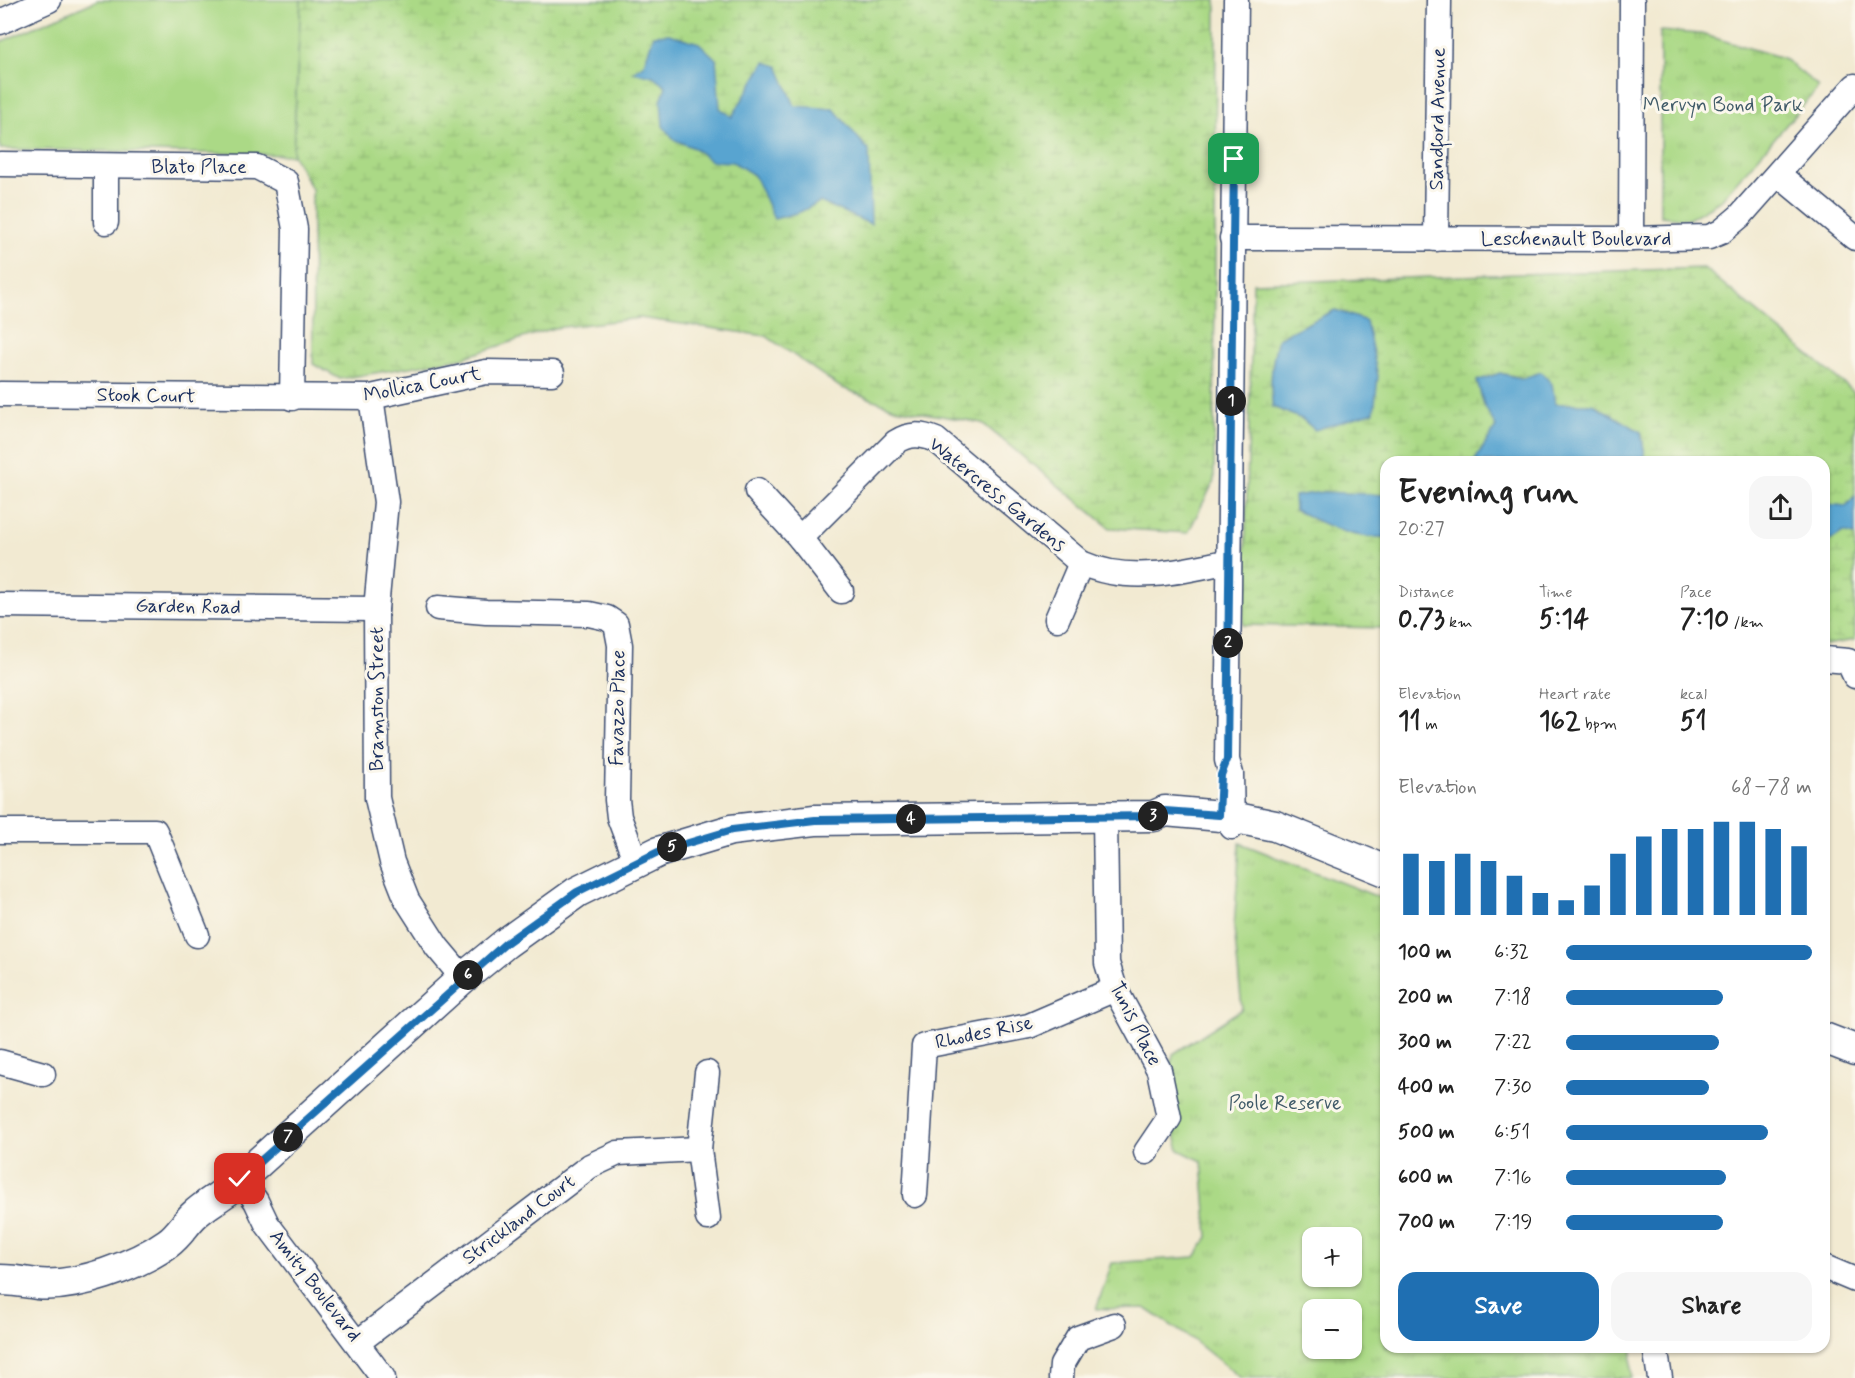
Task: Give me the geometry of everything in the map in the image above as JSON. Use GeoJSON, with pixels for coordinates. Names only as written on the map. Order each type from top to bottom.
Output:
{"type":"FeatureCollection","features":[{"type":"Feature","properties":{"kind":"main road"},"geometry":{"type":"LineString","coordinates":[[11,1280],[38,1284],[98,1276],[121,1259],[169,1243],[185,1228],[193,1216],[233,1185],[463,978],[506,943],[577,892],[636,862],[683,843],[716,834],[777,823],[815,820],[1154,816],[1164,823],[1225,821],[1272,834],[1289,833],[1380,869]]}},
{"type":"Feature","properties":{"kind":"main road"},"geometry":{"type":"LineString","coordinates":[[1830,1040],[1855,1050]]}},
{"type":"Feature","properties":{"kind":"street"},"geometry":{"type":"LineString","coordinates":[[0,22],[49,0]]}},
{"type":"Feature","properties":{"kind":"street"},"geometry":{"type":"LineString","coordinates":[[1225,821],[1221,775],[1227,760],[1236,0]]}},
{"type":"Feature","properties":{"kind":"street","name":"Sandford Avenue"},"geometry":{"type":"LineString","coordinates":[[1436,239],[1439,0]]}},
{"type":"Feature","properties":{"kind":"street"},"geometry":{"type":"LineString","coordinates":[[1631,239],[1632,0]]}},
{"type":"Feature","properties":{"kind":"street","name":"Leschenault Boulevard"},"geometry":{"type":"LineString","coordinates":[[1232,238],[1695,239],[1721,232],[1733,224],[1779,175],[1855,86]]}},
{"type":"Feature","properties":{"kind":"street","name":"Blato Place"},"geometry":{"type":"LineString","coordinates":[[0,164],[257,167],[286,182],[295,229],[292,398]]}},
{"type":"Feature","properties":{"kind":"street"},"geometry":{"type":"LineString","coordinates":[[106,167],[106,222]]}},
{"type":"Feature","properties":{"kind":"street"},"geometry":{"type":"LineString","coordinates":[[1779,175],[1855,238]]}},
{"type":"Feature","properties":{"kind":"street","name":"Mollica Court"},"geometry":{"type":"LineString","coordinates":[[292,398],[371,397],[486,372],[552,373]]}},
{"type":"Feature","properties":{"kind":"street","name":"Stook Court"},"geometry":{"type":"LineString","coordinates":[[0,394],[292,398]]}},
{"type":"Feature","properties":{"kind":"street","name":"Bramston Street"},"geometry":{"type":"LineString","coordinates":[[371,397],[386,502],[376,609],[377,798],[384,835],[407,900],[432,940],[463,978]]}},
{"type":"Feature","properties":{"kind":"street","name":"Watercress Gardens"},"geometry":{"type":"LineString","coordinates":[[800,538],[896,442],[906,436],[916,435],[936,440],[1081,563],[1097,570],[1143,576],[1229,561]]}},
{"type":"Feature","properties":{"kind":"street"},"geometry":{"type":"LineString","coordinates":[[757,491],[800,538],[842,591]]}},
{"type":"Feature","properties":{"kind":"street"},"geometry":{"type":"LineString","coordinates":[[1057,620],[1081,563]]}},
{"type":"Feature","properties":{"kind":"street","name":"Garden Road"},"geometry":{"type":"LineString","coordinates":[[0,605],[376,609]]}},
{"type":"Feature","properties":{"kind":"street","name":"Favazzo Place"},"geometry":{"type":"LineString","coordinates":[[438,608],[506,613],[590,614],[607,618],[616,624],[620,645],[617,800],[620,817],[636,862]]}},
{"type":"Feature","properties":{"kind":"street"},"geometry":{"type":"LineString","coordinates":[[1830,659],[1853,664]]}},
{"type":"Feature","properties":{"kind":"street","name":"Tunis Place"},"geometry":{"type":"LineString","coordinates":[[1105,817],[1107,963],[1115,989],[1159,1070],[1169,1118],[1146,1152]]}},
{"type":"Feature","properties":{"kind":"street"},"geometry":{"type":"LineString","coordinates":[[0,831],[155,831],[197,935]]}},
{"type":"Feature","properties":{"kind":"street","name":"Rhodes Rise"},"geometry":{"type":"LineString","coordinates":[[915,1195],[924,1046],[1029,1026],[1115,989]]}},
{"type":"Feature","properties":{"kind":"street"},"geometry":{"type":"LineString","coordinates":[[0,1062],[43,1074]]}},
{"type":"Feature","properties":{"kind":"street"},"geometry":{"type":"LineString","coordinates":[[707,1073],[699,1149],[708,1218]]}},
{"type":"Feature","properties":{"kind":"street","name":"Strickland Court"},"geometry":{"type":"LineString","coordinates":[[358,1342],[590,1166],[618,1152],[699,1149]]}},
{"type":"Feature","properties":{"kind":"street","name":"Amity Boulevard"},"geometry":{"type":"LineString","coordinates":[[233,1185],[245,1212],[267,1224],[383,1378]]}},
{"type":"Feature","properties":{"kind":"street"},"geometry":{"type":"LineString","coordinates":[[1830,1270],[1855,1280]]}},
{"type":"Feature","properties":{"kind":"street"},"geometry":{"type":"LineString","coordinates":[[1061,1378],[1062,1365],[1078,1338],[1114,1325]]}},
{"type":"Feature","properties":{"kind":"street"},"geometry":{"type":"LineString","coordinates":[[1656,1353],[1660,1378]]}},
{"type":"Feature","properties":{"kind":"green space"},"geometry":{"type":"Polygon","coordinates":[[[98,0],[301,0],[293,155],[0,149],[0,42],[98,0]]]}},
{"type":"Feature","properties":{"kind":"green space"},"geometry":{"type":"Polygon","coordinates":[[[301,0],[1216,0],[1214,481],[1188,533],[1110,528],[982,423],[895,408],[840,387],[766,336],[640,318],[554,328],[462,358],[340,379],[313,364],[312,189],[293,155],[301,0]]]}},
{"type":"Feature","properties":{"kind":"green space","name":"Mervyn Bond Park"},"geometry":{"type":"Polygon","coordinates":[[[1660,31],[1701,34],[1783,58],[1819,87],[1720,201],[1689,219],[1660,216],[1660,31]]]}},
{"type":"Feature","properties":{"kind":"green space"},"geometry":{"type":"Polygon","coordinates":[[[1704,268],[1855,393],[1855,496],[1846,506],[1830,505],[1830,456],[1645,456],[1641,432],[1593,404],[1555,404],[1552,384],[1500,373],[1477,381],[1484,405],[1496,427],[1478,456],[1380,456],[1380,495],[1355,496],[1295,510],[1350,533],[1380,537],[1380,628],[1243,625],[1253,283],[1704,268]],[[1335,310],[1278,338],[1274,356],[1271,389],[1273,407],[1302,419],[1315,430],[1366,321],[1335,310]]]}},
{"type":"Feature","properties":{"kind":"green space"},"geometry":{"type":"Polygon","coordinates":[[[1843,532],[1855,535],[1855,640],[1830,644],[1830,541],[1843,532]]]}},
{"type":"Feature","properties":{"kind":"green space","name":"Poole Reserve"},"geometry":{"type":"Polygon","coordinates":[[[1240,843],[1380,898],[1380,1353],[1632,1353],[1631,1378],[1241,1378],[1192,1339],[1145,1308],[1096,1309],[1112,1263],[1195,1257],[1208,1237],[1202,1161],[1179,1150],[1165,1098],[1173,1054],[1242,1009],[1234,928],[1240,843]]]}},
{"type":"Feature","properties":{"kind":"water"},"geometry":{"type":"Polygon","coordinates":[[[669,34],[699,43],[716,59],[720,108],[732,117],[765,62],[778,66],[795,106],[834,109],[869,151],[871,224],[820,202],[800,212],[774,219],[754,175],[733,162],[711,161],[694,148],[673,139],[663,126],[661,101],[666,86],[653,76],[633,72],[644,64],[654,35],[669,34]]]}},
{"type":"Feature","properties":{"kind":"water"},"geometry":{"type":"Polygon","coordinates":[[[1335,310],[1366,321],[1378,376],[1374,412],[1315,430],[1302,419],[1273,407],[1271,381],[1274,356],[1278,338],[1335,310]]]}},
{"type":"Feature","properties":{"kind":"water"},"geometry":{"type":"Polygon","coordinates":[[[1541,372],[1552,384],[1555,404],[1593,404],[1641,432],[1645,456],[1478,456],[1496,427],[1484,405],[1477,381],[1500,373],[1521,379],[1541,372]]]}},
{"type":"Feature","properties":{"kind":"water"},"geometry":{"type":"Polygon","coordinates":[[[1323,492],[1380,495],[1380,537],[1350,533],[1295,510],[1294,496],[1323,492]]]}},
{"type":"Feature","properties":{"kind":"water"},"geometry":{"type":"Polygon","coordinates":[[[1855,496],[1855,535],[1843,532],[1830,541],[1830,505],[1846,506],[1855,496]]]}},
{"type":"Feature","properties":{"kind":"route"},"geometry":{"type":"LineString","coordinates":[[240,1179],[463,978],[506,943],[577,892],[658,852],[732,830],[815,820],[1154,816],[1165,811],[1219,815],[1221,775],[1227,760],[1234,159]]}}]}
